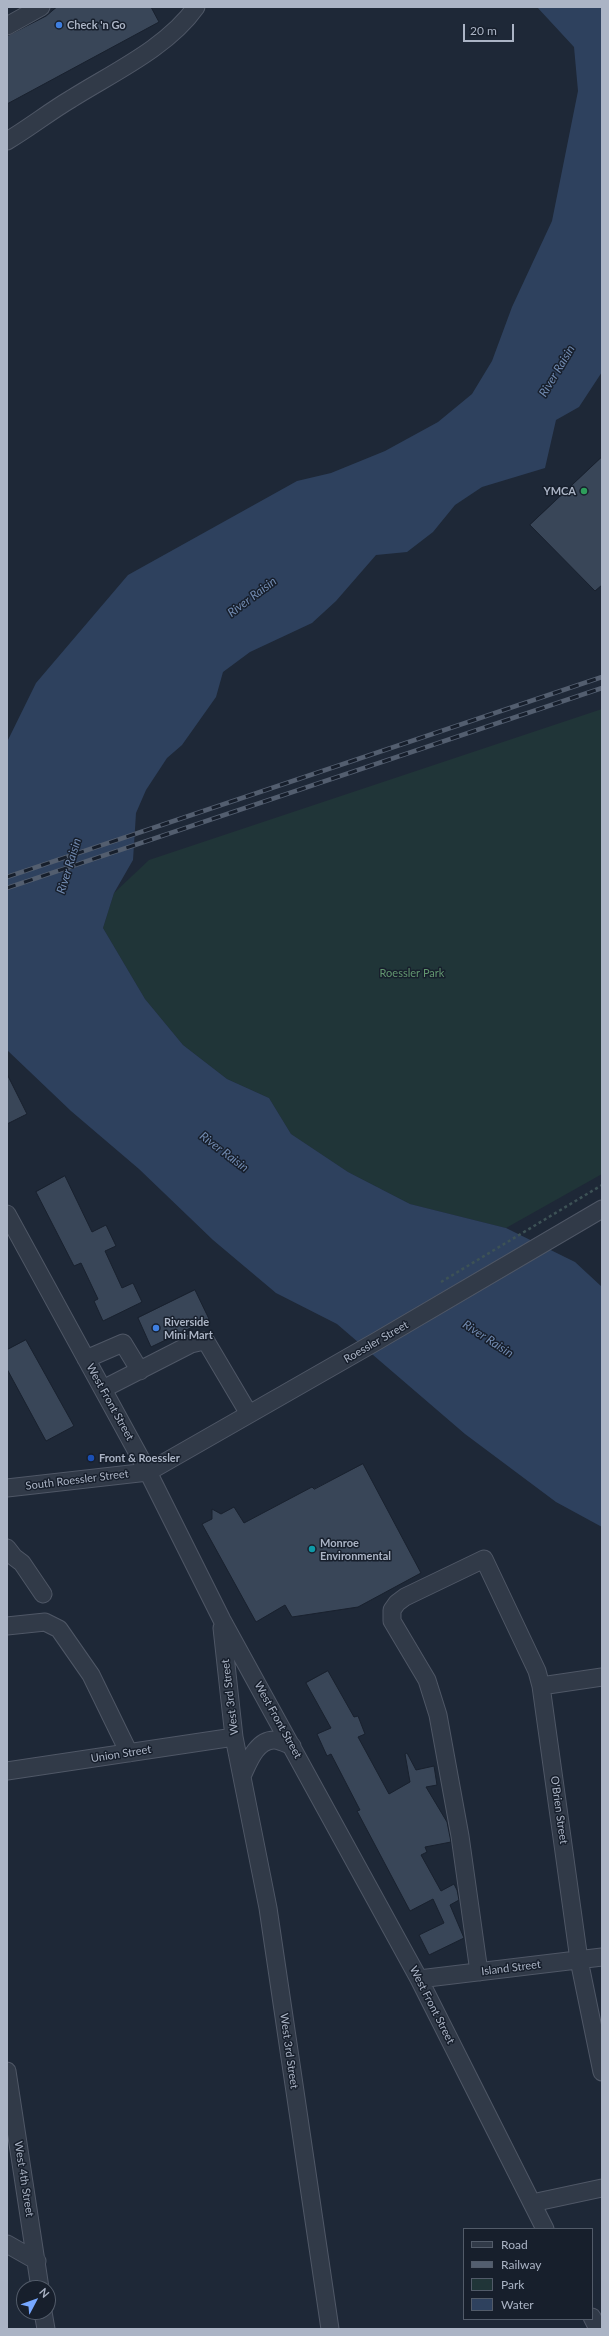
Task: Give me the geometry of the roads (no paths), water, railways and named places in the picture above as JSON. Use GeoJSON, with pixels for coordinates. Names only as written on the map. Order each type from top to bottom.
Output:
{"type":"FeatureCollection","features":[{"type":"Feature","properties":{"kind":"street"},"geometry":{"type":"LineString","coordinates":[[7,26],[41,7]]}},
{"type":"Feature","properties":{"kind":"street"},"geometry":{"type":"LineString","coordinates":[[7,141],[69,100],[151,50],[190,15],[196,7]]}},
{"type":"Feature","properties":{"kind":"street","name":"Roessler Street"},"geometry":{"type":"LineString","coordinates":[[148,1472],[290,1391],[602,1208]]}},
{"type":"Feature","properties":{"kind":"street","name":"West Front Street"},"geometry":{"type":"LineString","coordinates":[[7,1214],[148,1472],[222,1620],[419,1979],[544,2228]]}},
{"type":"Feature","properties":{"kind":"street"},"geometry":{"type":"LineString","coordinates":[[103,1389],[191,1344],[204,1341],[249,1414]]}},
{"type":"Feature","properties":{"kind":"street"},"geometry":{"type":"LineString","coordinates":[[86,1359],[123,1343],[140,1371]]}},
{"type":"Feature","properties":{"kind":"street","name":"South Roessler Street"},"geometry":{"type":"LineString","coordinates":[[7,1488],[148,1472]]}},
{"type":"Feature","properties":{"kind":"street"},"geometry":{"type":"LineString","coordinates":[[7,1548],[22,1563],[43,1594]]}},
{"type":"Feature","properties":{"kind":"street","name":"O'Brien Street"},"geometry":{"type":"LineString","coordinates":[[479,1972],[460,1836],[438,1715],[427,1680],[392,1621],[392,1610],[396,1603],[405,1597],[484,1559],[537,1671],[541,1686],[580,1960],[602,2072]]}},
{"type":"Feature","properties":{"kind":"street","name":"West 3rd Street"},"geometry":{"type":"LineString","coordinates":[[222,1620],[234,1737],[243,1774],[268,1908],[330,2329]]}},
{"type":"Feature","properties":{"kind":"street"},"geometry":{"type":"LineString","coordinates":[[7,1626],[45,1622],[60,1629],[91,1675],[130,1753]]}},
{"type":"Feature","properties":{"kind":"street"},"geometry":{"type":"LineString","coordinates":[[541,1686],[602,1677]]}},
{"type":"Feature","properties":{"kind":"street","name":"Union Street"},"geometry":{"type":"LineString","coordinates":[[7,1771],[234,1737]]}},
{"type":"Feature","properties":{"kind":"street"},"geometry":{"type":"LineString","coordinates":[[243,1774],[253,1755],[262,1743],[274,1740],[292,1746]]}},
{"type":"Feature","properties":{"kind":"street","name":"Island Street"},"geometry":{"type":"LineString","coordinates":[[419,1979],[602,1957]]}},
{"type":"Feature","properties":{"kind":"street","name":"West 4th Street"},"geometry":{"type":"LineString","coordinates":[[7,2071],[39,2280]]}},
{"type":"Feature","properties":{"kind":"street"},"geometry":{"type":"LineString","coordinates":[[532,2203],[602,2188]]}},
{"type":"Feature","properties":{"kind":"street"},"geometry":{"type":"LineString","coordinates":[[7,2244],[37,2260]]}},
{"type":"Feature","properties":{"kind":"street"},"geometry":{"type":"LineString","coordinates":[[593,2319],[598,2329]]}},
{"type":"Feature","properties":{"kind":"water","name":"River Raisin"},"geometry":{"type":"Polygon","coordinates":[[[537,7],[602,7],[602,372],[579,407],[556,420],[545,468],[482,487],[455,505],[433,532],[407,552],[376,555],[336,601],[312,623],[250,652],[223,672],[216,697],[182,745],[167,758],[146,790],[136,813],[133,860],[114,893],[103,928],[145,999],[183,1045],[227,1079],[269,1098],[291,1134],[348,1172],[410,1204],[506,1228],[575,1262],[602,1287],[602,1527],[556,1502],[465,1434],[337,1324],[276,1293],[213,1240],[139,1169],[71,1111],[7,1050],[7,742],[36,683],[128,575],[297,481],[331,473],[385,451],[438,422],[472,394],[492,361],[512,307],[552,221],[578,91],[574,47],[537,7]]]}},
{"type":"Feature","properties":{"kind":"railway"},"geometry":{"type":"LineString","coordinates":[[7,877],[602,677]]}},
{"type":"Feature","properties":{"kind":"railway"},"geometry":{"type":"LineString","coordinates":[[7,888],[602,688]]}},
{"type":"Feature","properties":{"kind":"place","name":"Check 'n Go"},"geometry":{"type":"Point","coordinates":[59,25]}},
{"type":"Feature","properties":{"kind":"place","name":"YMCA"},"geometry":{"type":"Point","coordinates":[584,491]}},
{"type":"Feature","properties":{"kind":"place","name":"Riverside Mini Mart"},"geometry":{"type":"Point","coordinates":[156,1328]}},
{"type":"Feature","properties":{"kind":"place","name":"Front & Roessler"},"geometry":{"type":"Point","coordinates":[91,1458]}},
{"type":"Feature","properties":{"kind":"place","name":"Monroe Environmental"},"geometry":{"type":"Point","coordinates":[312,1549]}},
{"type":"Feature","properties":{"kind":"park label","name":"Roessler Park"},"geometry":{"type":"Point","coordinates":[412,973]}}]}
